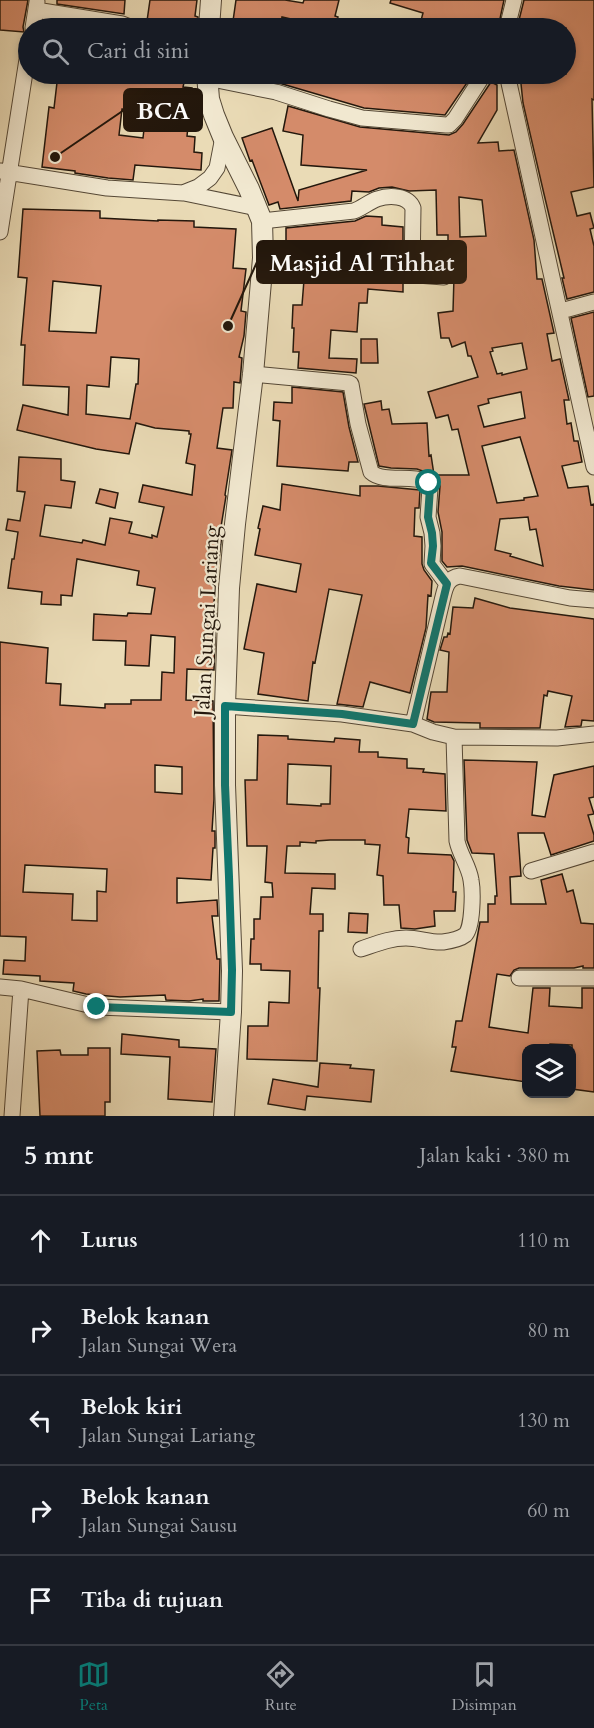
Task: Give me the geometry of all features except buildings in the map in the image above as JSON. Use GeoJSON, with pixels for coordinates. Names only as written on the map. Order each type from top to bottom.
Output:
{"type":"FeatureCollection","features":[{"type":"Feature","properties":{"kind":"street"},"geometry":{"type":"LineString","coordinates":[[210,18],[211,0]]}},
{"type":"Feature","properties":{"kind":"street"},"geometry":{"type":"LineString","coordinates":[[510,18],[514,0]]}},
{"type":"Feature","properties":{"kind":"street"},"geometry":{"type":"LineString","coordinates":[[36,5],[95,18]]}},
{"type":"Feature","properties":{"kind":"street"},"geometry":{"type":"LineString","coordinates":[[0,232],[5,172],[22,84]]}},
{"type":"Feature","properties":{"kind":"street","name":"Jalan Sungai Lariang"},"geometry":{"type":"LineString","coordinates":[[208,84],[209,99],[223,137],[259,215],[263,258],[253,374],[229,588],[225,785],[231,1012],[224,1116]]}},
{"type":"Feature","properties":{"kind":"street"},"geometry":{"type":"LineString","coordinates":[[242,84],[363,118],[446,125],[455,120],[478,84]]}},
{"type":"Feature","properties":{"kind":"street"},"geometry":{"type":"LineString","coordinates":[[509,84],[594,467]]}},
{"type":"Feature","properties":{"kind":"street"},"geometry":{"type":"LineString","coordinates":[[183,193],[198,187],[210,178],[217,168],[223,137]]}},
{"type":"Feature","properties":{"kind":"street"},"geometry":{"type":"LineString","coordinates":[[5,172],[107,189],[183,193],[259,215],[354,211],[374,200],[406,199],[413,208],[412,272],[417,275],[444,277]]}},
{"type":"Feature","properties":{"kind":"street"},"geometry":{"type":"LineString","coordinates":[[561,311],[594,302]]}},
{"type":"Feature","properties":{"kind":"street"},"geometry":{"type":"LineString","coordinates":[[253,374],[351,384],[358,424],[371,472],[379,477],[419,479],[429,483],[428,517],[433,540],[431,563],[447,584]]}},
{"type":"Feature","properties":{"kind":"street"},"geometry":{"type":"LineString","coordinates":[[413,724],[447,584],[452,579],[460,576],[570,598],[594,600]]}},
{"type":"Feature","properties":{"kind":"street"},"geometry":{"type":"LineString","coordinates":[[225,706],[342,714],[413,724],[454,737],[557,738],[594,734]]}},
{"type":"Feature","properties":{"kind":"street"},"geometry":{"type":"LineString","coordinates":[[362,949],[392,939],[406,938],[443,942],[466,934],[469,929],[471,882],[469,869],[456,841],[454,737]]}},
{"type":"Feature","properties":{"kind":"street"},"geometry":{"type":"LineString","coordinates":[[531,871],[594,852]]}},
{"type":"Feature","properties":{"kind":"street"},"geometry":{"type":"LineString","coordinates":[[519,978],[594,978]]}},
{"type":"Feature","properties":{"kind":"street"},"geometry":{"type":"LineString","coordinates":[[0,987],[21,989],[97,1007],[231,1012]]}},
{"type":"Feature","properties":{"kind":"street"},"geometry":{"type":"LineString","coordinates":[[12,1116],[21,989]]}},
{"type":"Feature","properties":{"kind":"place","name":"BCA"},"geometry":{"type":"Point","coordinates":[55,157]}},
{"type":"Feature","properties":{"kind":"place","name":"Masjid Al Tihhat"},"geometry":{"type":"Point","coordinates":[228,326]}},
{"type":"Feature","properties":{"kind":"route"},"geometry":{"type":"LineString","coordinates":[[97,1007],[231,1012],[232,970],[225,785],[225,706],[342,714],[413,724],[447,584],[431,563],[433,546],[428,517],[429,483]]}}]}
